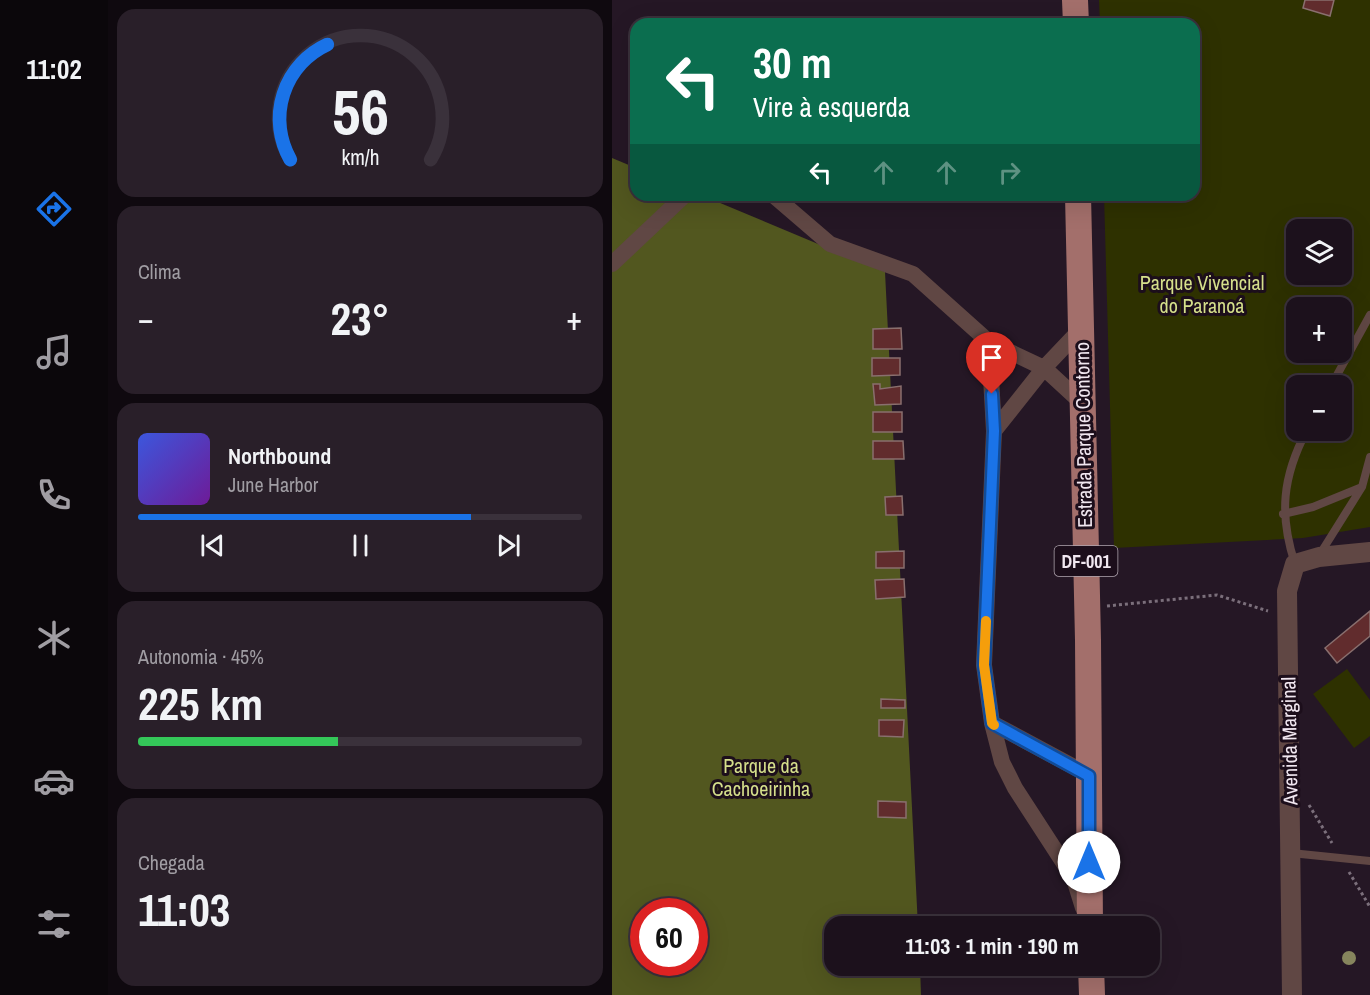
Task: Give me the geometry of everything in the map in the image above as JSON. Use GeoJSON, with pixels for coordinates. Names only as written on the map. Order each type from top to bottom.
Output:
{"type":"FeatureCollection","features":[{"type":"Feature","properties":{"kind":"main road"},"geometry":{"type":"LineString","coordinates":[[1075,0],[1076,18]]}},
{"type":"Feature","properties":{"kind":"main road","name":"Estrada Parque Contorno"},"geometry":{"type":"LineString","coordinates":[[1078,201],[1087,608],[1089,916]]}},
{"type":"Feature","properties":{"kind":"main road"},"geometry":{"type":"LineString","coordinates":[[1091,976],[1092,995]]}},
{"type":"Feature","properties":{"kind":"street"},"geometry":{"type":"LineString","coordinates":[[612,264],[679,201]]}},
{"type":"Feature","properties":{"kind":"street"},"geometry":{"type":"LineString","coordinates":[[779,201],[830,244],[913,274],[989,342],[1044,368],[1083,403]]}},
{"type":"Feature","properties":{"kind":"street"},"geometry":{"type":"LineString","coordinates":[[994,431],[1044,368],[1081,329]]}},
{"type":"Feature","properties":{"kind":"street"},"geometry":{"type":"LineString","coordinates":[[989,342],[994,431],[984,665],[992,723],[1002,762],[1015,788],[1074,879],[1086,916]]}},
{"type":"Feature","properties":{"kind":"street"},"geometry":{"type":"LineString","coordinates":[[1295,564],[1319,558],[1370,552]]}},
{"type":"Feature","properties":{"kind":"street","name":"Avenida Marginal"},"geometry":{"type":"LineString","coordinates":[[1292,995],[1287,591],[1295,564]]}},
{"type":"Feature","properties":{"kind":"street"},"geometry":{"type":"LineString","coordinates":[[992,723],[1089,776]]}},
{"type":"Feature","properties":{"kind":"lane"},"geometry":{"type":"LineString","coordinates":[[1337,375],[1370,315]]}},
{"type":"Feature","properties":{"kind":"lane"},"geometry":{"type":"LineString","coordinates":[[1295,564],[1286,536],[1283,514],[1287,480],[1303,441]]}},
{"type":"Feature","properties":{"kind":"lane"},"geometry":{"type":"LineString","coordinates":[[1319,558],[1362,487],[1370,457]]}},
{"type":"Feature","properties":{"kind":"lane"},"geometry":{"type":"LineString","coordinates":[[1283,514],[1313,507],[1362,487]]}},
{"type":"Feature","properties":{"kind":"lane"},"geometry":{"type":"LineString","coordinates":[[1290,853],[1370,861]]}},
{"type":"Feature","properties":{"kind":"path"},"geometry":{"type":"LineString","coordinates":[[1087,608],[1217,595],[1265,611],[1287,614]]}},
{"type":"Feature","properties":{"kind":"path"},"geometry":{"type":"LineString","coordinates":[[1307,802],[1370,907]]}},
{"type":"Feature","properties":{"kind":"green space","name":"Parque Vivencial do Paranoá"},"geometry":{"type":"Polygon","coordinates":[[[1099,0],[1370,0],[1370,527],[1303,538],[1114,548],[1104,201],[1200,201],[1200,18],[1100,18],[1099,0]]]}},
{"type":"Feature","properties":{"kind":"green space","name":"Parque da Cachoeirinha"},"geometry":{"type":"Polygon","coordinates":[[[612,158],[630,166],[630,201],[715,201],[885,272],[917,916],[824,916],[824,976],[920,976],[921,995],[612,995],[612,158]]]}},
{"type":"Feature","properties":{"kind":"green space"},"geometry":{"type":"Polygon","coordinates":[[[1347,669],[1370,700],[1370,736],[1354,748],[1313,694],[1347,669]]]}},
{"type":"Feature","properties":{"kind":"building"},"geometry":{"type":"Polygon","coordinates":[[[1305,0],[1334,0],[1330,16],[1303,8],[1305,0]]]}},
{"type":"Feature","properties":{"kind":"building"},"geometry":{"type":"Polygon","coordinates":[[[901,328],[902,349],[873,349],[873,329],[901,328]]]}},
{"type":"Feature","properties":{"kind":"building"},"geometry":{"type":"Polygon","coordinates":[[[872,358],[900,358],[900,375],[872,376],[872,358]]]}},
{"type":"Feature","properties":{"kind":"building"},"geometry":{"type":"Polygon","coordinates":[[[873,384],[880,384],[880,389],[901,386],[901,404],[875,405],[873,384]]]}},
{"type":"Feature","properties":{"kind":"building"},"geometry":{"type":"Polygon","coordinates":[[[873,412],[902,412],[902,432],[873,432],[873,412]]]}},
{"type":"Feature","properties":{"kind":"building"},"geometry":{"type":"Polygon","coordinates":[[[873,441],[903,441],[904,459],[873,459],[873,441]]]}},
{"type":"Feature","properties":{"kind":"building"},"geometry":{"type":"Polygon","coordinates":[[[902,496],[903,515],[886,515],[885,497],[902,496]]]}},
{"type":"Feature","properties":{"kind":"building"},"geometry":{"type":"Polygon","coordinates":[[[904,551],[904,568],[876,568],[876,552],[904,551]]]}},
{"type":"Feature","properties":{"kind":"building"},"geometry":{"type":"Polygon","coordinates":[[[904,579],[905,597],[876,599],[875,580],[904,579]]]}},
{"type":"Feature","properties":{"kind":"building"},"geometry":{"type":"Polygon","coordinates":[[[1370,611],[1370,636],[1337,663],[1325,648],[1370,611]]]}},
{"type":"Feature","properties":{"kind":"building"},"geometry":{"type":"Polygon","coordinates":[[[881,699],[905,700],[905,708],[881,708],[881,699]]]}},
{"type":"Feature","properties":{"kind":"building"},"geometry":{"type":"Polygon","coordinates":[[[879,720],[904,720],[903,737],[879,736],[879,720]]]}},
{"type":"Feature","properties":{"kind":"building"},"geometry":{"type":"Polygon","coordinates":[[[878,801],[906,802],[906,818],[878,817],[878,801]]]}},
{"type":"Feature","properties":{"kind":"slow traffic"},"geometry":{"type":"LineString","coordinates":[[986,621],[984,665],[994,725]]}},
{"type":"Feature","properties":{"kind":"route"},"geometry":{"type":"LineString","coordinates":[[992,394],[994,431],[990,469],[984,665],[992,723],[1089,776],[1089,862]]}}]}
